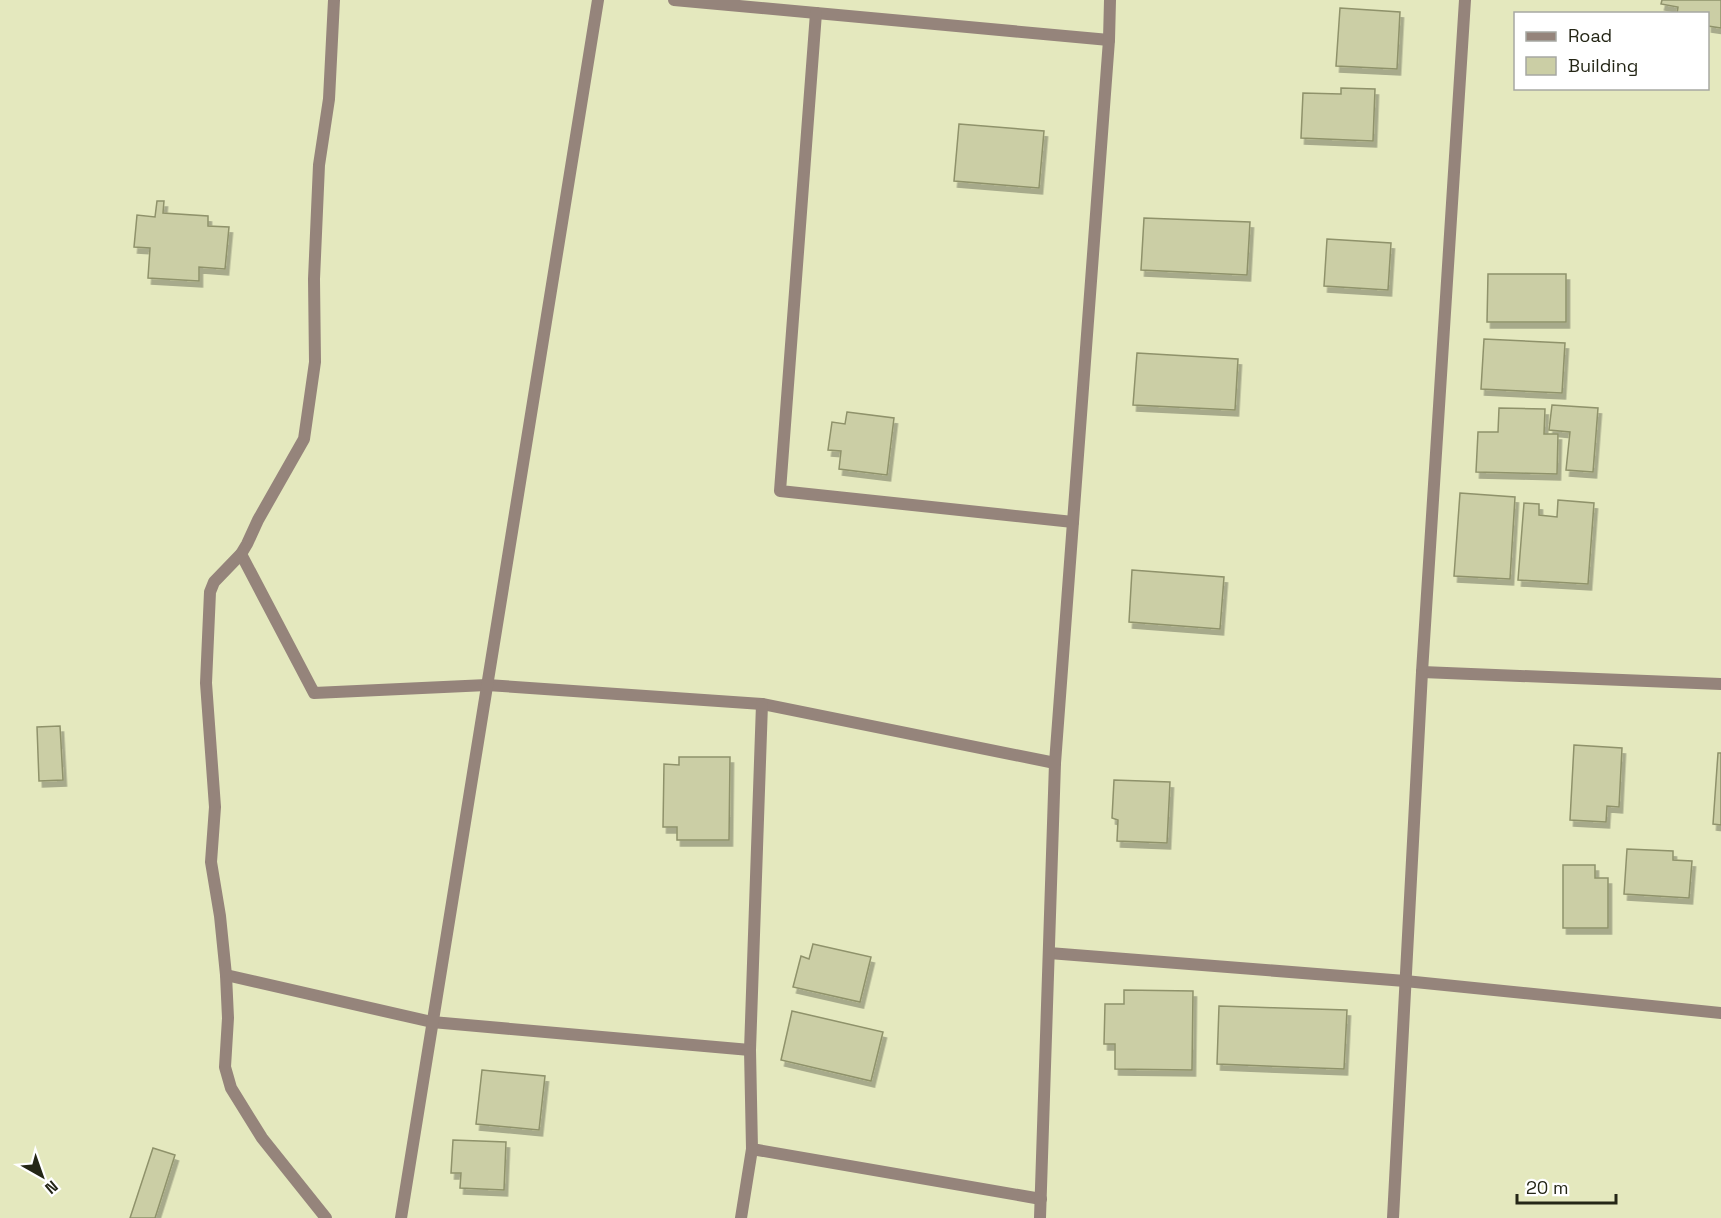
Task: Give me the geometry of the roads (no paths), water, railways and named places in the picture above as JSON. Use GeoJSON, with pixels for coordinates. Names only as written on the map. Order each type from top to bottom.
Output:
{"type":"FeatureCollection","features":[{"type":"Feature","properties":{"kind":"street"},"geometry":{"type":"LineString","coordinates":[[326,1218],[262,1138],[231,1088],[225,1067],[228,1018],[226,975],[220,916],[211,862],[215,807],[206,683],[210,592],[214,582],[241,554],[304,439],[315,362],[314,279],[319,165],[329,99],[334,0]]}},
{"type":"Feature","properties":{"kind":"street"},"geometry":{"type":"LineString","coordinates":[[400,1218],[598,0]]}},
{"type":"Feature","properties":{"kind":"street"},"geometry":{"type":"LineString","coordinates":[[674,0],[1109,40]]}},
{"type":"Feature","properties":{"kind":"street"},"geometry":{"type":"LineString","coordinates":[[1040,1218],[1055,763],[1109,40],[1110,0]]}},
{"type":"Feature","properties":{"kind":"street"},"geometry":{"type":"LineString","coordinates":[[1393,1218],[1422,672],[1465,0]]}},
{"type":"Feature","properties":{"kind":"street"},"geometry":{"type":"LineString","coordinates":[[816,13],[780,490],[1073,522]]}},
{"type":"Feature","properties":{"kind":"street"},"geometry":{"type":"LineString","coordinates":[[241,554],[314,693],[487,685],[762,704],[1055,763]]}},
{"type":"Feature","properties":{"kind":"street"},"geometry":{"type":"LineString","coordinates":[[1422,672],[1721,684]]}},
{"type":"Feature","properties":{"kind":"street"},"geometry":{"type":"LineString","coordinates":[[741,1218],[752,1149],[750,1050],[762,704]]}},
{"type":"Feature","properties":{"kind":"street"},"geometry":{"type":"LineString","coordinates":[[1049,953],[1405,981],[1721,1013]]}},
{"type":"Feature","properties":{"kind":"street"},"geometry":{"type":"LineString","coordinates":[[226,975],[432,1022],[750,1050]]}},
{"type":"Feature","properties":{"kind":"street"},"geometry":{"type":"LineString","coordinates":[[752,1149],[1041,1199]]}}]}
